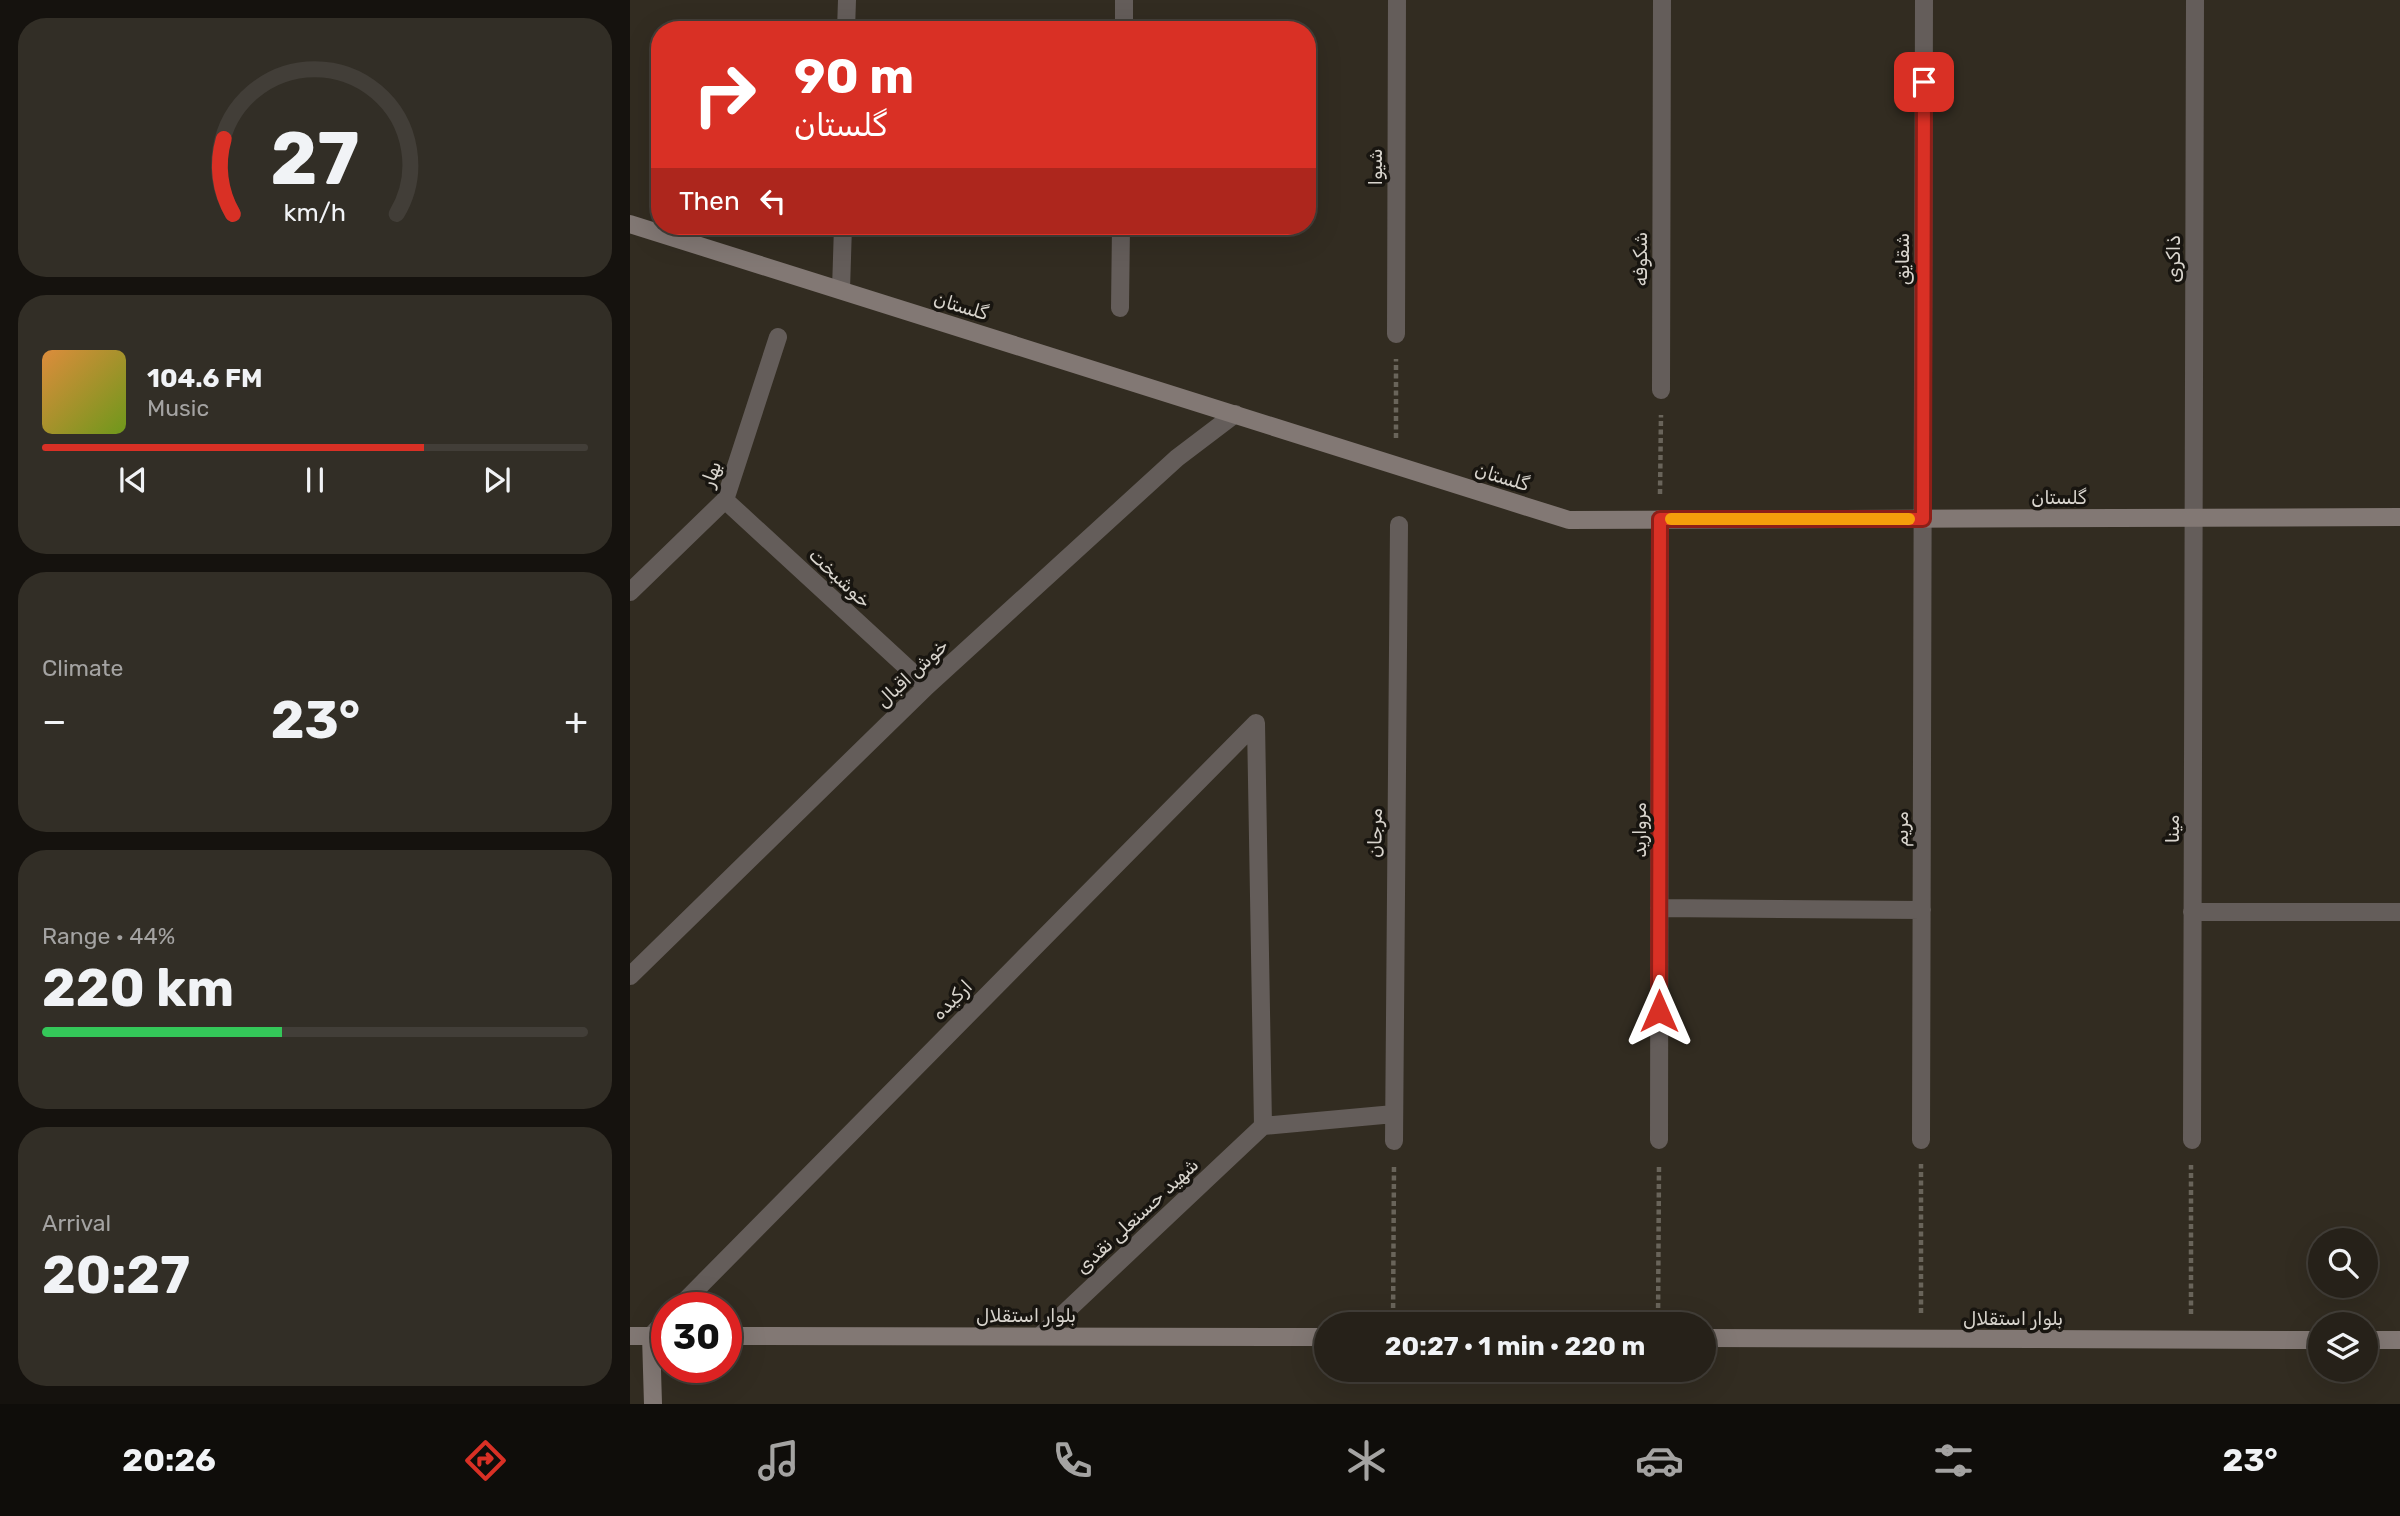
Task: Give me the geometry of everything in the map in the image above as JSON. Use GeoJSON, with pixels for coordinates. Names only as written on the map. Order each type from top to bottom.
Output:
{"type":"FeatureCollection","features":[{"type":"Feature","properties":{"kind":"street"},"geometry":{"type":"LineString","coordinates":[[846,21],[847,0]]}},
{"type":"Feature","properties":{"kind":"street"},"geometry":{"type":"LineString","coordinates":[[1124,0],[1124,21]]}},
{"type":"Feature","properties":{"kind":"street","name":"شیوا"},"geometry":{"type":"LineString","coordinates":[[1396,0],[1396,334]]}},
{"type":"Feature","properties":{"kind":"street","name":"شکوفه"},"geometry":{"type":"LineString","coordinates":[[1661,390],[1662,0]]}},
{"type":"Feature","properties":{"kind":"street","name":"شقایق"},"geometry":{"type":"LineString","coordinates":[[1923,519],[1924,0]]}},
{"type":"Feature","properties":{"kind":"street","name":"ذاکری"},"geometry":{"type":"LineString","coordinates":[[2193,518],[2195,0]]}},
{"type":"Feature","properties":{"kind":"street","name":"گلستان"},"geometry":{"type":"LineString","coordinates":[[630,224],[651,231]]}},
{"type":"Feature","properties":{"kind":"street","name":"گلستان"},"geometry":{"type":"LineString","coordinates":[[665,235],[1569,520],[2400,517]]}},
{"type":"Feature","properties":{"kind":"street"},"geometry":{"type":"LineString","coordinates":[[841,290],[843,235]]}},
{"type":"Feature","properties":{"kind":"street"},"geometry":{"type":"LineString","coordinates":[[1120,308],[1121,235]]}},
{"type":"Feature","properties":{"kind":"street","name":"بهار"},"geometry":{"type":"LineString","coordinates":[[630,592],[726,500],[778,337]]}},
{"type":"Feature","properties":{"kind":"street","name":"خوش اقبال"},"geometry":{"type":"LineString","coordinates":[[630,976],[927,686],[1177,458],[1235,414]]}},
{"type":"Feature","properties":{"kind":"street","name":"خوشبخت"},"geometry":{"type":"LineString","coordinates":[[726,500],[927,686]]}},
{"type":"Feature","properties":{"kind":"street","name":"مینا"},"geometry":{"type":"LineString","coordinates":[[2192,1140],[2193,518]]}},
{"type":"Feature","properties":{"kind":"street","name":"مروارید"},"geometry":{"type":"LineString","coordinates":[[1659,1140],[1660,519]]}},
{"type":"Feature","properties":{"kind":"street","name":"مریم"},"geometry":{"type":"LineString","coordinates":[[1921,1140],[1923,519]]}},
{"type":"Feature","properties":{"kind":"street","name":"مرجان"},"geometry":{"type":"LineString","coordinates":[[1394,1141],[1399,525]]}},
{"type":"Feature","properties":{"kind":"street","name":"ارکیده"},"geometry":{"type":"LineString","coordinates":[[694,1292],[1256,723],[1263,1126]]}},
{"type":"Feature","properties":{"kind":"street"},"geometry":{"type":"LineString","coordinates":[[1659,908],[1922,910]]}},
{"type":"Feature","properties":{"kind":"street"},"geometry":{"type":"LineString","coordinates":[[2192,912],[2400,912]]}},
{"type":"Feature","properties":{"kind":"street"},"geometry":{"type":"LineString","coordinates":[[1263,1126],[1394,1114]]}},
{"type":"Feature","properties":{"kind":"street","name":"شهید حسنعلی نقدی"},"geometry":{"type":"LineString","coordinates":[[1040,1336],[1263,1126]]}},
{"type":"Feature","properties":{"kind":"street"},"geometry":{"type":"LineString","coordinates":[[630,1336],[651,1336]]}},
{"type":"Feature","properties":{"kind":"street","name":"بلوار استقلال"},"geometry":{"type":"LineString","coordinates":[[742,1336],[1314,1337]]}},
{"type":"Feature","properties":{"kind":"street","name":"بلوار استقلال"},"geometry":{"type":"LineString","coordinates":[[1716,1338],[2308,1340]]}},
{"type":"Feature","properties":{"kind":"street"},"geometry":{"type":"LineString","coordinates":[[2378,1340],[2400,1340]]}},
{"type":"Feature","properties":{"kind":"street"},"geometry":{"type":"LineString","coordinates":[[653,1404],[655,1383]]}},
{"type":"Feature","properties":{"kind":"path"},"geometry":{"type":"LineString","coordinates":[[1395,465],[1396,334]]}},
{"type":"Feature","properties":{"kind":"path"},"geometry":{"type":"LineString","coordinates":[[1660,519],[1661,390]]}},
{"type":"Feature","properties":{"kind":"path"},"geometry":{"type":"LineString","coordinates":[[1658,1312],[1659,1140]]}},
{"type":"Feature","properties":{"kind":"path"},"geometry":{"type":"LineString","coordinates":[[1921,1140],[1921,1339]]}},
{"type":"Feature","properties":{"kind":"path"},"geometry":{"type":"LineString","coordinates":[[2191,1339],[2192,1140]]}},
{"type":"Feature","properties":{"kind":"path"},"geometry":{"type":"LineString","coordinates":[[1393,1312],[1394,1141]]}},
{"type":"Feature","properties":{"kind":"slow traffic"},"geometry":{"type":"LineString","coordinates":[[1671,519],[1909,519]]}},
{"type":"Feature","properties":{"kind":"route"},"geometry":{"type":"LineString","coordinates":[[1659,1011],[1660,519],[1923,519],[1924,82]]}}]}
